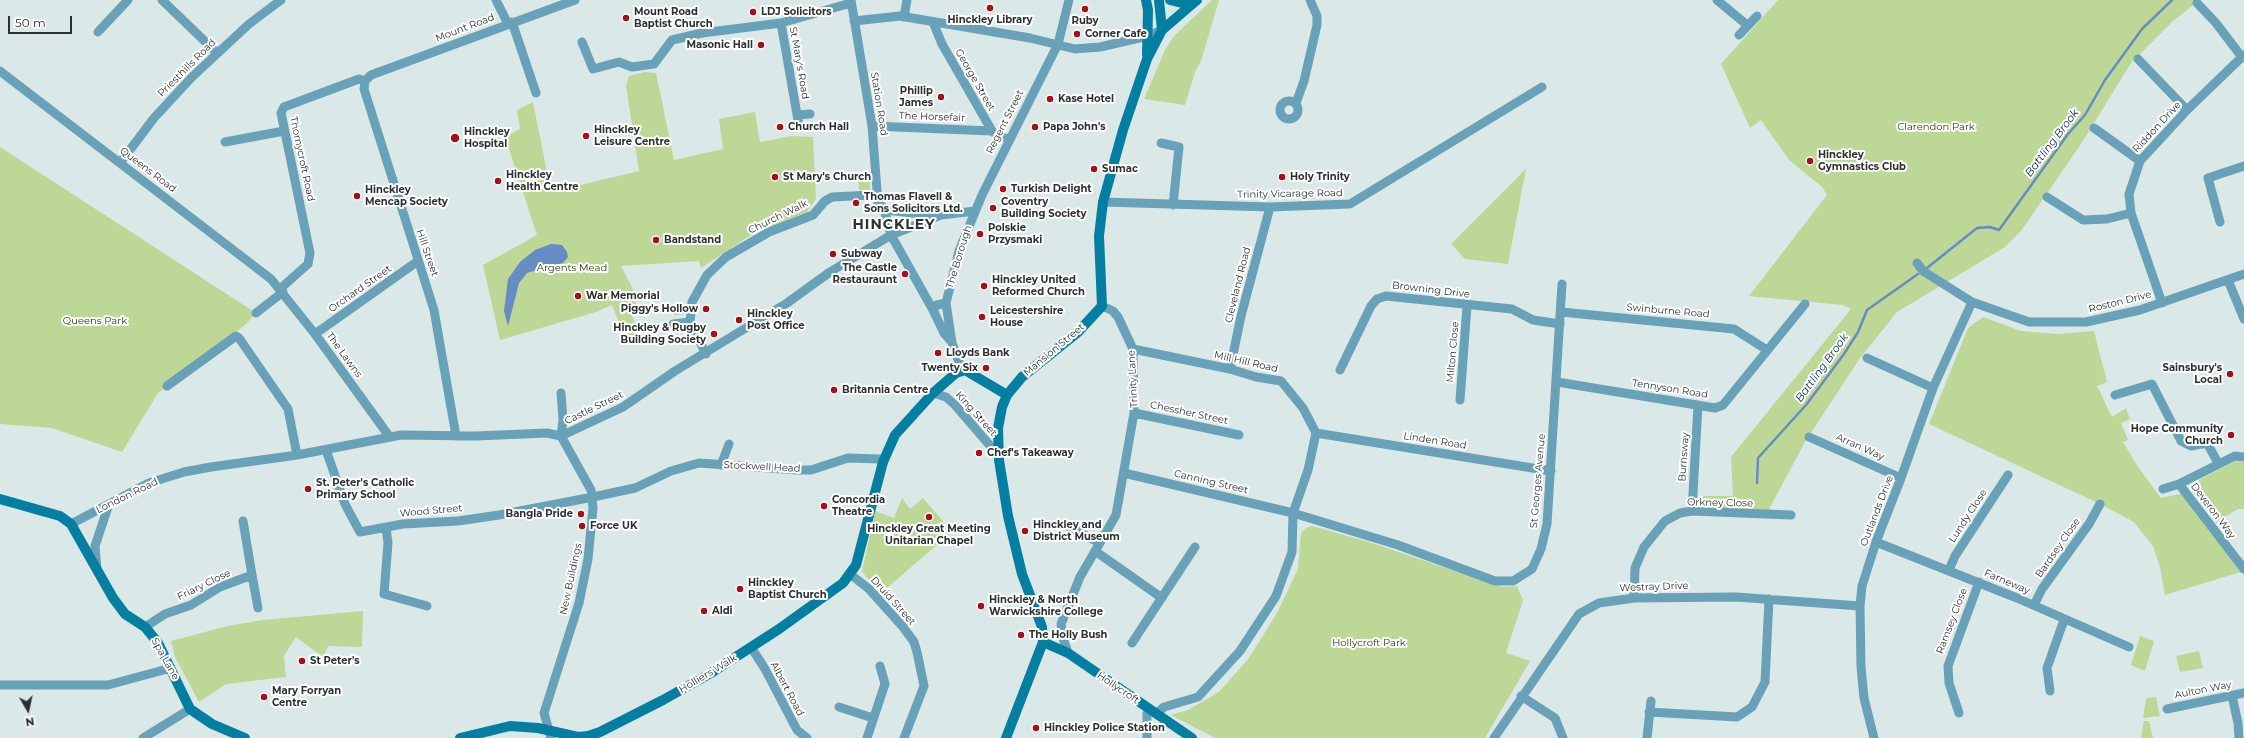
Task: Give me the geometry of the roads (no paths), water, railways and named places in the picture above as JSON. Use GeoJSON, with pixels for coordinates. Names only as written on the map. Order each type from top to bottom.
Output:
{"type":"FeatureCollection","features":[{"type":"Feature","properties":{"kind":"main road"},"geometry":{"type":"LineString","coordinates":[[1146,0],[1148,10],[1147,60]]}},
{"type":"Feature","properties":{"kind":"main road"},"geometry":{"type":"LineString","coordinates":[[1159,0],[1162,30]]}},
{"type":"Feature","properties":{"kind":"main road"},"geometry":{"type":"LineString","coordinates":[[1170,0],[1193,3]]}},
{"type":"Feature","properties":{"kind":"main road"},"geometry":{"type":"LineString","coordinates":[[1102,306],[1099,236],[1102,202],[1123,130],[1147,60],[1162,30],[1193,3]]}},
{"type":"Feature","properties":{"kind":"main road","name":"Mansion Street"},"geometry":{"type":"LineString","coordinates":[[1043,642],[1042,627],[1024,579],[1012,536],[999,456],[998,428],[1002,407],[1007,395],[1022,376],[1078,332],[1102,306]]}},
{"type":"Feature","properties":{"kind":"main road"},"geometry":{"type":"LineString","coordinates":[[884,462],[895,434],[933,393],[962,370],[969,371],[994,389],[1007,395]]}},
{"type":"Feature","properties":{"kind":"main road","name":"Holliers Walk"},"geometry":{"type":"LineString","coordinates":[[460,738],[510,726],[532,727],[550,734],[578,737],[600,732],[663,700],[751,647],[843,584],[850,574],[859,555],[884,462]]}},
{"type":"Feature","properties":{"kind":"main road"},"geometry":{"type":"LineString","coordinates":[[0,499],[60,516],[71,524]]}},
{"type":"Feature","properties":{"kind":"main road","name":"Spa Lane"},"geometry":{"type":"LineString","coordinates":[[71,524],[113,598],[125,614],[145,628],[158,643],[190,709]]}},
{"type":"Feature","properties":{"kind":"main road"},"geometry":{"type":"LineString","coordinates":[[1006,738],[1043,642]]}},
{"type":"Feature","properties":{"kind":"main road","name":"Hollycroft"},"geometry":{"type":"LineString","coordinates":[[1043,642],[1068,653],[1192,738]]}},
{"type":"Feature","properties":{"kind":"main road"},"geometry":{"type":"LineString","coordinates":[[190,709],[212,724],[245,738]]}},
{"type":"Feature","properties":{"kind":"street"},"geometry":{"type":"LineString","coordinates":[[98,32],[128,0]]}},
{"type":"Feature","properties":{"kind":"street"},"geometry":{"type":"LineString","coordinates":[[162,0],[217,53]]}},
{"type":"Feature","properties":{"kind":"street","name":"Priesthills Road"},"geometry":{"type":"LineString","coordinates":[[120,163],[169,101],[217,53],[281,0]]}},
{"type":"Feature","properties":{"kind":"street"},"geometry":{"type":"LineString","coordinates":[[496,0],[510,23],[536,93]]}},
{"type":"Feature","properties":{"kind":"street","name":"Mount Road"},"geometry":{"type":"LineString","coordinates":[[365,80],[371,75],[576,0]]}},
{"type":"Feature","properties":{"kind":"street"},"geometry":{"type":"LineString","coordinates":[[904,17],[907,0]]}},
{"type":"Feature","properties":{"kind":"street","name":"Regent Street"},"geometry":{"type":"LineString","coordinates":[[974,211],[1058,44],[1069,0]]}},
{"type":"Feature","properties":{"kind":"street"},"geometry":{"type":"LineString","coordinates":[[1296,103],[1304,81],[1317,24],[1317,16],[1310,0]]}},
{"type":"Feature","properties":{"kind":"street"},"geometry":{"type":"LineString","coordinates":[[1717,0],[1747,25]]}},
{"type":"Feature","properties":{"kind":"street","name":"Station Road"},"geometry":{"type":"LineString","coordinates":[[851,2],[872,126],[878,203],[884,209],[891,235]]}},
{"type":"Feature","properties":{"kind":"street","name":"St Mary's Road"},"geometry":{"type":"LineString","coordinates":[[794,127],[799,126],[781,23],[851,2]]}},
{"type":"Feature","properties":{"kind":"street"},"geometry":{"type":"LineString","coordinates":[[2197,3],[2216,23],[2243,56]]}},
{"type":"Feature","properties":{"kind":"street"},"geometry":{"type":"LineString","coordinates":[[1739,35],[1757,16]]}},
{"type":"Feature","properties":{"kind":"street"},"geometry":{"type":"LineString","coordinates":[[854,21],[904,17],[1058,44],[1076,49],[1100,47],[1148,36],[1162,30]]}},
{"type":"Feature","properties":{"kind":"street","name":"George Street"},"geometry":{"type":"LineString","coordinates":[[933,22],[942,44],[992,131]]}},
{"type":"Feature","properties":{"kind":"street"},"geometry":{"type":"LineString","coordinates":[[582,42],[593,69],[619,62],[632,67],[654,64],[672,40],[702,33],[781,23]]}},
{"type":"Feature","properties":{"kind":"street","name":"Riddon Drive"},"geometry":{"type":"LineString","coordinates":[[2162,303],[2131,213],[2129,194],[2140,161],[2187,110],[2243,56]]}},
{"type":"Feature","properties":{"kind":"street"},"geometry":{"type":"LineString","coordinates":[[2138,59],[2187,110]]}},
{"type":"Feature","properties":{"kind":"street","name":"Queens Road"},"geometry":{"type":"LineString","coordinates":[[0,71],[271,279],[282,290]]}},
{"type":"Feature","properties":{"kind":"street","name":"Thornycroft Road"},"geometry":{"type":"LineString","coordinates":[[256,313],[308,264],[310,253],[281,112],[284,108],[359,79],[365,80]]}},
{"type":"Feature","properties":{"kind":"street","name":"Hill Street"},"geometry":{"type":"LineString","coordinates":[[365,80],[364,89],[434,310],[456,436]]}},
{"type":"Feature","properties":{"kind":"street","name":"Trinity Vicarage Road"},"geometry":{"type":"LineString","coordinates":[[1102,202],[1270,207],[1350,204],[1542,87]]}},
{"type":"Feature","properties":{"kind":"street"},"geometry":{"type":"LineString","coordinates":[[797,115],[810,114]]}},
{"type":"Feature","properties":{"kind":"street","name":"The Horsefair"},"geometry":{"type":"LineString","coordinates":[[872,126],[992,131]]}},
{"type":"Feature","properties":{"kind":"street"},"geometry":{"type":"LineString","coordinates":[[2094,128],[2140,161]]}},
{"type":"Feature","properties":{"kind":"street"},"geometry":{"type":"LineString","coordinates":[[225,142],[284,131]]}},
{"type":"Feature","properties":{"kind":"street"},"geometry":{"type":"LineString","coordinates":[[992,131],[998,136],[1009,139]]}},
{"type":"Feature","properties":{"kind":"street"},"geometry":{"type":"LineString","coordinates":[[1162,143],[1179,146],[1174,205]]}},
{"type":"Feature","properties":{"kind":"street"},"geometry":{"type":"LineString","coordinates":[[2220,222],[2208,178],[2244,166]]}},
{"type":"Feature","properties":{"kind":"street","name":"Church Walk"},"geometry":{"type":"LineString","coordinates":[[706,354],[690,322],[690,309],[696,291],[707,275],[726,257],[769,232],[813,215],[825,201],[832,197],[872,195],[877,192]]}},
{"type":"Feature","properties":{"kind":"street"},"geometry":{"type":"LineString","coordinates":[[2047,196],[2083,220],[2107,219],[2131,213]]}},
{"type":"Feature","properties":{"kind":"street","name":"Cleveland Road"},"geometry":{"type":"LineString","coordinates":[[1230,369],[1241,316],[1270,207]]}},
{"type":"Feature","properties":{"kind":"street"},"geometry":{"type":"LineString","coordinates":[[884,209],[941,215],[974,211]]}},
{"type":"Feature","properties":{"kind":"street","name":"The Borough"},"geometry":{"type":"LineString","coordinates":[[962,370],[952,343],[946,303],[959,251],[974,211]]}},
{"type":"Feature","properties":{"kind":"street","name":"Castle Street"},"geometry":{"type":"LineString","coordinates":[[260,460],[326,450],[389,436],[424,434],[456,436],[548,433],[561,436],[623,407],[674,372],[706,354],[787,303],[830,272],[891,235],[941,215]]}},
{"type":"Feature","properties":{"kind":"street","name":"The Borough"},"geometry":{"type":"LineString","coordinates":[[891,235],[933,310],[944,333],[952,343]]}},
{"type":"Feature","properties":{"kind":"street","name":"Orchard Street"},"geometry":{"type":"LineString","coordinates":[[315,334],[418,261]]}},
{"type":"Feature","properties":{"kind":"street","name":"Roston Drive"},"geometry":{"type":"LineString","coordinates":[[1916,263],[1923,271],[1972,302],[2029,322],[2086,322],[2140,310],[2244,274]]}},
{"type":"Feature","properties":{"kind":"street"},"geometry":{"type":"LineString","coordinates":[[2228,280],[2244,319]]}},
{"type":"Feature","properties":{"kind":"street","name":"St Georges Avenue"},"geometry":{"type":"LineString","coordinates":[[1293,513],[1398,545],[1496,581],[1513,581],[1532,569],[1541,549],[1547,524],[1562,284]]}},
{"type":"Feature","properties":{"kind":"street","name":"The Lawns"},"geometry":{"type":"LineString","coordinates":[[282,290],[389,436]]}},
{"type":"Feature","properties":{"kind":"street","name":"Browning Drive"},"geometry":{"type":"LineString","coordinates":[[1340,370],[1371,306],[1377,299],[1386,296],[1468,306],[1512,309],[1533,320],[1560,324]]}},
{"type":"Feature","properties":{"kind":"street","name":"Outlands Drive"},"geometry":{"type":"LineString","coordinates":[[1874,738],[1863,685],[1860,606],[1862,586],[1876,542],[1901,478],[1932,388],[1972,302]]}},
{"type":"Feature","properties":{"kind":"street","name":"The Borough"},"geometry":{"type":"LineString","coordinates":[[933,310],[937,305],[946,303]]}},
{"type":"Feature","properties":{"kind":"street","name":"Tennyson Road"},"geometry":{"type":"LineString","coordinates":[[1557,382],[1715,408],[1724,405],[1805,304]]}},
{"type":"Feature","properties":{"kind":"street","name":"Trinity Lane"},"geometry":{"type":"LineString","coordinates":[[1068,653],[1063,638],[1061,624],[1080,577],[1116,514],[1134,413],[1133,349],[1118,317],[1113,312],[1102,306]]}},
{"type":"Feature","properties":{"kind":"street","name":"Milton Close"},"geometry":{"type":"LineString","coordinates":[[1460,400],[1468,306]]}},
{"type":"Feature","properties":{"kind":"street"},"geometry":{"type":"LineString","coordinates":[[676,310],[690,309]]}},
{"type":"Feature","properties":{"kind":"street","name":"Swinburne Road"},"geometry":{"type":"LineString","coordinates":[[1561,312],[1734,329],[1767,350]]}},
{"type":"Feature","properties":{"kind":"street"},"geometry":{"type":"LineString","coordinates":[[674,324],[690,322]]}},
{"type":"Feature","properties":{"kind":"street"},"geometry":{"type":"LineString","coordinates":[[167,386],[236,336],[239,338],[288,409],[297,455]]}},
{"type":"Feature","properties":{"kind":"street","name":"Mill Hill Road"},"geometry":{"type":"LineString","coordinates":[[1133,349],[1230,369],[1256,377],[1281,381],[1303,408],[1316,433]]}},
{"type":"Feature","properties":{"kind":"street"},"geometry":{"type":"LineString","coordinates":[[1867,358],[1932,388]]}},
{"type":"Feature","properties":{"kind":"street"},"geometry":{"type":"LineString","coordinates":[[2114,395],[2152,384],[2181,441],[2191,446],[2207,442],[2218,464]]}},
{"type":"Feature","properties":{"kind":"street"},"geometry":{"type":"LineString","coordinates":[[561,393],[563,420],[561,436],[593,497]]}},
{"type":"Feature","properties":{"kind":"street","name":"King Street"},"geometry":{"type":"LineString","coordinates":[[933,393],[946,397],[955,405],[999,456]]}},
{"type":"Feature","properties":{"kind":"street","name":"Burnsway"},"geometry":{"type":"LineString","coordinates":[[1692,511],[1698,405]]}},
{"type":"Feature","properties":{"kind":"street","name":"Chessher Street"},"geometry":{"type":"LineString","coordinates":[[1134,413],[1238,435]]}},
{"type":"Feature","properties":{"kind":"street"},"geometry":{"type":"LineString","coordinates":[[1147,738],[1147,714],[1198,697],[1240,651],[1276,596],[1292,552],[1293,513],[1308,470],[1316,433]]}},
{"type":"Feature","properties":{"kind":"street","name":"Linden Road"},"geometry":{"type":"LineString","coordinates":[[1316,433],[1551,471]]}},
{"type":"Feature","properties":{"kind":"street","name":"Arran Way"},"geometry":{"type":"LineString","coordinates":[[1809,438],[1901,478]]}},
{"type":"Feature","properties":{"kind":"street"},"geometry":{"type":"LineString","coordinates":[[720,465],[729,444]]}},
{"type":"Feature","properties":{"kind":"street","name":"Wood Street"},"geometry":{"type":"LineString","coordinates":[[326,450],[345,504],[360,532],[403,524],[458,521],[499,515],[593,497]]}},
{"type":"Feature","properties":{"kind":"street","name":"Deveron Way"},"geometry":{"type":"LineString","coordinates":[[2244,457],[2235,456],[2179,484],[2244,569]]}},
{"type":"Feature","properties":{"kind":"street","name":"Stockwell Head"},"geometry":{"type":"LineString","coordinates":[[593,497],[635,488],[671,471],[699,463],[812,470],[848,458],[879,459],[884,462]]}},
{"type":"Feature","properties":{"kind":"street","name":"London Road"},"geometry":{"type":"LineString","coordinates":[[71,524],[149,483],[184,472],[260,460]]}},
{"type":"Feature","properties":{"kind":"street","name":"Canning Street"},"geometry":{"type":"LineString","coordinates":[[1124,473],[1293,513]]}},
{"type":"Feature","properties":{"kind":"street","name":"Lundy Close"},"geometry":{"type":"LineString","coordinates":[[1949,570],[1955,556],[2008,475]]}},
{"type":"Feature","properties":{"kind":"street"},"geometry":{"type":"LineString","coordinates":[[2163,489],[2179,484]]}},
{"type":"Feature","properties":{"kind":"street","name":"New Buildings"},"geometry":{"type":"LineString","coordinates":[[550,734],[546,722],[545,707],[579,603],[588,558],[593,497]]}},
{"type":"Feature","properties":{"kind":"street"},"geometry":{"type":"LineString","coordinates":[[97,569],[96,546],[109,504]]}},
{"type":"Feature","properties":{"kind":"street","name":"Bardsey Close"},"geometry":{"type":"LineString","coordinates":[[2034,605],[2042,589],[2089,524],[2100,504]]}},
{"type":"Feature","properties":{"kind":"street","name":"Orkney Close"},"geometry":{"type":"LineString","coordinates":[[1634,598],[1635,568],[1644,548],[1665,521],[1680,513],[1692,511],[1791,515]]}},
{"type":"Feature","properties":{"kind":"street"},"geometry":{"type":"LineString","coordinates":[[243,521],[258,608]]}},
{"type":"Feature","properties":{"kind":"street"},"geometry":{"type":"LineString","coordinates":[[1069,527],[1162,598]]}},
{"type":"Feature","properties":{"kind":"street"},"geometry":{"type":"LineString","coordinates":[[386,528],[388,543],[384,594],[428,606]]}},
{"type":"Feature","properties":{"kind":"street","name":"Farneway"},"geometry":{"type":"LineString","coordinates":[[1876,542],[1979,582],[2034,605],[2064,620],[2128,646]]}},
{"type":"Feature","properties":{"kind":"street"},"geometry":{"type":"LineString","coordinates":[[1132,643],[1196,547]]}},
{"type":"Feature","properties":{"kind":"street","name":"Druid Street"},"geometry":{"type":"LineString","coordinates":[[850,574],[869,589],[903,627],[914,642],[918,652],[924,686],[904,738]]}},
{"type":"Feature","properties":{"kind":"street","name":"Friary Close"},"geometry":{"type":"LineString","coordinates":[[145,628],[165,614],[192,605],[220,587],[252,575]]}},
{"type":"Feature","properties":{"kind":"street","name":"Ramsey Close"},"geometry":{"type":"LineString","coordinates":[[1959,713],[1949,683],[1948,666],[1979,582]]}},
{"type":"Feature","properties":{"kind":"street","name":"Westray Drive"},"geometry":{"type":"LineString","coordinates":[[1494,738],[1521,696],[1579,614],[1599,603],[1634,598],[1736,597],[1860,606]]}},
{"type":"Feature","properties":{"kind":"street"},"geometry":{"type":"LineString","coordinates":[[1649,712],[1737,717],[1752,707],[1765,682],[1769,599]]}},
{"type":"Feature","properties":{"kind":"street"},"geometry":{"type":"LineString","coordinates":[[2050,691],[2047,668],[2064,620]]}},
{"type":"Feature","properties":{"kind":"street","name":"Albert Road"},"geometry":{"type":"LineString","coordinates":[[751,647],[797,730],[807,738]]}},
{"type":"Feature","properties":{"kind":"street"},"geometry":{"type":"LineString","coordinates":[[867,738],[885,684],[880,666]]}},
{"type":"Feature","properties":{"kind":"street"},"geometry":{"type":"LineString","coordinates":[[0,685],[108,685],[171,668]]}},
{"type":"Feature","properties":{"kind":"street","name":"Aulton Way"},"geometry":{"type":"LineString","coordinates":[[2167,709],[2232,696],[2244,692]]}},
{"type":"Feature","properties":{"kind":"street"},"geometry":{"type":"LineString","coordinates":[[1521,696],[1555,718],[1563,738]]}},
{"type":"Feature","properties":{"kind":"street"},"geometry":{"type":"LineString","coordinates":[[2232,696],[2238,723],[2239,738]]}},
{"type":"Feature","properties":{"kind":"street"},"geometry":{"type":"LineString","coordinates":[[1647,738],[1651,701]]}},
{"type":"Feature","properties":{"kind":"street"},"geometry":{"type":"LineString","coordinates":[[839,707],[873,718]]}},
{"type":"Feature","properties":{"kind":"street"},"geometry":{"type":"LineString","coordinates":[[143,738],[190,709]]}},
{"type":"Feature","properties":{"kind":"water"},"geometry":{"type":"Polygon","coordinates":[[[551,244],[562,245],[567,252],[568,257],[563,263],[527,273],[519,283],[508,326],[504,311],[508,279],[520,262],[535,250],[551,244]]]}},
{"type":"Feature","properties":{"kind":"waterway","name":"Battling Brook"},"geometry":{"type":"LineString","coordinates":[[1927,268],[1977,228],[1990,227],[1999,230],[2068,134],[2085,115],[2105,80],[2142,29],[2172,0]]}},
{"type":"Feature","properties":{"kind":"waterway","name":"Battling Brook"},"geometry":{"type":"LineString","coordinates":[[1757,483],[1758,458],[1806,405],[1844,354],[1858,332],[1867,310],[1918,274]]}},
{"type":"Feature","properties":{"kind":"place","name":"Hinckley Library"},"geometry":{"type":"Point","coordinates":[990,8]}},
{"type":"Feature","properties":{"kind":"place","name":"Ruby"},"geometry":{"type":"Point","coordinates":[1085,9]}},
{"type":"Feature","properties":{"kind":"place","name":"LDJ Solicitors"},"geometry":{"type":"Point","coordinates":[753,12]}},
{"type":"Feature","properties":{"kind":"place","name":"Mount Road Baptist Church"},"geometry":{"type":"Point","coordinates":[626,18]}},
{"type":"Feature","properties":{"kind":"place","name":"Corner Cafe"},"geometry":{"type":"Point","coordinates":[1077,34]}},
{"type":"Feature","properties":{"kind":"place","name":"Masonic Hall"},"geometry":{"type":"Point","coordinates":[761,45]}},
{"type":"Feature","properties":{"kind":"place","name":"Phillip James"},"geometry":{"type":"Point","coordinates":[941,97]}},
{"type":"Feature","properties":{"kind":"place","name":"Kase Hotel"},"geometry":{"type":"Point","coordinates":[1050,99]}},
{"type":"Feature","properties":{"kind":"place","name":"Church Hall"},"geometry":{"type":"Point","coordinates":[780,127]}},
{"type":"Feature","properties":{"kind":"place","name":"Papa John's"},"geometry":{"type":"Point","coordinates":[1035,127]}},
{"type":"Feature","properties":{"kind":"place","name":"Hinckley Leisure Centre"},"geometry":{"type":"Point","coordinates":[586,136]}},
{"type":"Feature","properties":{"kind":"place","name":"Hinckley Hospital"},"geometry":{"type":"Point","coordinates":[455,138]}},
{"type":"Feature","properties":{"kind":"place","name":"Hinckley Gymnastics Club"},"geometry":{"type":"Point","coordinates":[1810,161]}},
{"type":"Feature","properties":{"kind":"place","name":"Sumac"},"geometry":{"type":"Point","coordinates":[1094,169]}},
{"type":"Feature","properties":{"kind":"place","name":"St Mary's Church"},"geometry":{"type":"Point","coordinates":[775,177]}},
{"type":"Feature","properties":{"kind":"place","name":"Holy Trinity"},"geometry":{"type":"Point","coordinates":[1282,177]}},
{"type":"Feature","properties":{"kind":"place","name":"Hinckley Health Centre"},"geometry":{"type":"Point","coordinates":[498,181]}},
{"type":"Feature","properties":{"kind":"place","name":"Turkish Delight"},"geometry":{"type":"Point","coordinates":[1003,189]}},
{"type":"Feature","properties":{"kind":"place","name":"Hinckley Mencap Society"},"geometry":{"type":"Point","coordinates":[357,196]}},
{"type":"Feature","properties":{"kind":"place","name":"Thomas Flavell & Sons Solicitors Ltd."},"geometry":{"type":"Point","coordinates":[856,203]}},
{"type":"Feature","properties":{"kind":"place","name":"Coventry Building Society"},"geometry":{"type":"Point","coordinates":[993,208]}},
{"type":"Feature","properties":{"kind":"place","name":"Polskie Przysmaki"},"geometry":{"type":"Point","coordinates":[980,234]}},
{"type":"Feature","properties":{"kind":"place","name":"Bandstand"},"geometry":{"type":"Point","coordinates":[656,240]}},
{"type":"Feature","properties":{"kind":"place","name":"Subway"},"geometry":{"type":"Point","coordinates":[833,254]}},
{"type":"Feature","properties":{"kind":"place","name":"The Castle Restauraunt"},"geometry":{"type":"Point","coordinates":[905,274]}},
{"type":"Feature","properties":{"kind":"place","name":"Hinckley United Reformed Church"},"geometry":{"type":"Point","coordinates":[984,286]}},
{"type":"Feature","properties":{"kind":"place","name":"War Memorial"},"geometry":{"type":"Point","coordinates":[578,296]}},
{"type":"Feature","properties":{"kind":"place","name":"Piggy's Hollow"},"geometry":{"type":"Point","coordinates":[706,309]}},
{"type":"Feature","properties":{"kind":"place","name":"Leicestershire House"},"geometry":{"type":"Point","coordinates":[982,317]}},
{"type":"Feature","properties":{"kind":"place","name":"Hinckley Post Office"},"geometry":{"type":"Point","coordinates":[739,320]}},
{"type":"Feature","properties":{"kind":"place","name":"Hinckley & Rugby Building Society"},"geometry":{"type":"Point","coordinates":[714,334]}},
{"type":"Feature","properties":{"kind":"place","name":"Lloyds Bank"},"geometry":{"type":"Point","coordinates":[938,353]}},
{"type":"Feature","properties":{"kind":"place","name":"Twenty Six"},"geometry":{"type":"Point","coordinates":[986,368]}},
{"type":"Feature","properties":{"kind":"place","name":"Sainsbury's Local"},"geometry":{"type":"Point","coordinates":[2230,374]}},
{"type":"Feature","properties":{"kind":"place","name":"Britannia Centre"},"geometry":{"type":"Point","coordinates":[834,390]}},
{"type":"Feature","properties":{"kind":"place","name":"Hope Community Church"},"geometry":{"type":"Point","coordinates":[2231,435]}},
{"type":"Feature","properties":{"kind":"place","name":"Chef's Takeaway"},"geometry":{"type":"Point","coordinates":[979,453]}},
{"type":"Feature","properties":{"kind":"place","name":"St. Peter's Catholic Primary School"},"geometry":{"type":"Point","coordinates":[308,489]}},
{"type":"Feature","properties":{"kind":"place","name":"Concordia Theatre"},"geometry":{"type":"Point","coordinates":[824,506]}},
{"type":"Feature","properties":{"kind":"place","name":"Bangla Pride"},"geometry":{"type":"Point","coordinates":[581,514]}},
{"type":"Feature","properties":{"kind":"place","name":"Hinckley Great Meeting Unitarian Chapel"},"geometry":{"type":"Point","coordinates":[929,517]}},
{"type":"Feature","properties":{"kind":"place","name":"Force UK"},"geometry":{"type":"Point","coordinates":[582,526]}},
{"type":"Feature","properties":{"kind":"place","name":"Hinckley and District Museum"},"geometry":{"type":"Point","coordinates":[1025,531]}},
{"type":"Feature","properties":{"kind":"place","name":"Hinckley Baptist Church"},"geometry":{"type":"Point","coordinates":[740,589]}},
{"type":"Feature","properties":{"kind":"place","name":"Hinckley & North Warwickshire College"},"geometry":{"type":"Point","coordinates":[981,606]}},
{"type":"Feature","properties":{"kind":"place","name":"Aldi"},"geometry":{"type":"Point","coordinates":[704,611]}},
{"type":"Feature","properties":{"kind":"place","name":"The Holly Bush"},"geometry":{"type":"Point","coordinates":[1021,635]}},
{"type":"Feature","properties":{"kind":"place","name":"St Peter's"},"geometry":{"type":"Point","coordinates":[302,661]}},
{"type":"Feature","properties":{"kind":"place","name":"Mary Forryan Centre"},"geometry":{"type":"Point","coordinates":[264,697]}},
{"type":"Feature","properties":{"kind":"place","name":"Hinckley Police Station"},"geometry":{"type":"Point","coordinates":[1036,728]}},
{"type":"Feature","properties":{"kind":"district","name":"HINCKLEY"},"geometry":{"type":"Point","coordinates":[894,225]}},
{"type":"Feature","properties":{"kind":"park label","name":"Clarendon Park"},"geometry":{"type":"Point","coordinates":[1936,127]}},
{"type":"Feature","properties":{"kind":"park label","name":"Argents Mead"},"geometry":{"type":"Point","coordinates":[572,268]}},
{"type":"Feature","properties":{"kind":"park label","name":"Queens Park"},"geometry":{"type":"Point","coordinates":[95,321]}},
{"type":"Feature","properties":{"kind":"park label","name":"Hollycroft Park"},"geometry":{"type":"Point","coordinates":[1369,643]}}]}
